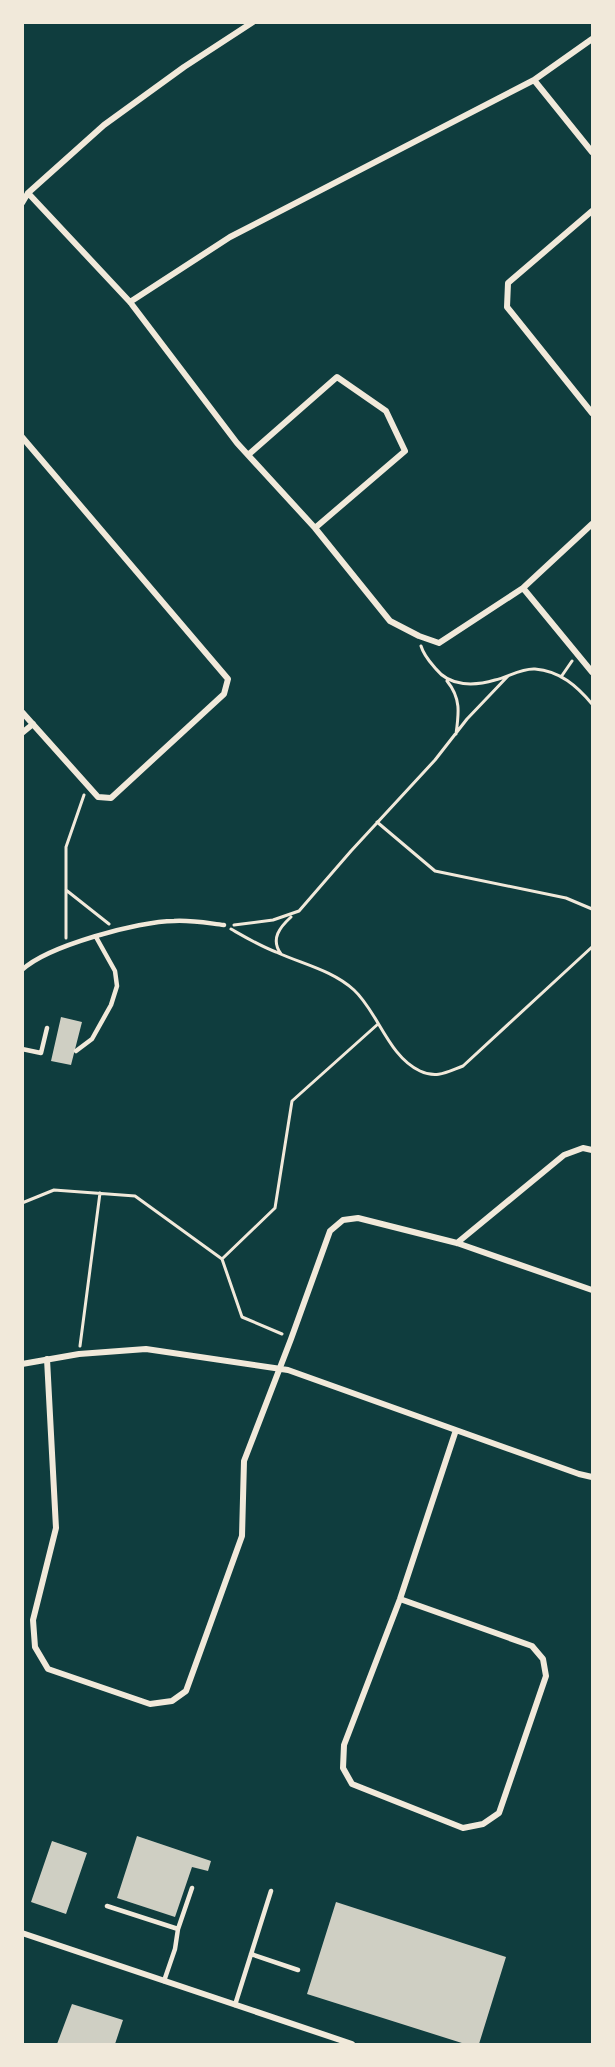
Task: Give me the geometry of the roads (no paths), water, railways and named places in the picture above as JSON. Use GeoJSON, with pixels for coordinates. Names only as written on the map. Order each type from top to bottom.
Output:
{"type":"FeatureCollection","features":[{"type":"Feature","properties":{"kind":"street"},"geometry":{"type":"LineString","coordinates":[[22,203],[28,194],[104,125],[184,67],[253,22]]}},
{"type":"Feature","properties":{"kind":"street"},"geometry":{"type":"LineString","coordinates":[[130,302],[230,237],[534,80],[592,39]]}},
{"type":"Feature","properties":{"kind":"street"},"geometry":{"type":"LineString","coordinates":[[534,80],[592,152]]}},
{"type":"Feature","properties":{"kind":"street"},"geometry":{"type":"LineString","coordinates":[[28,194],[130,302],[248,455],[315,528],[390,621],[419,636],[439,643],[523,588],[592,524]]}},
{"type":"Feature","properties":{"kind":"street"},"geometry":{"type":"LineString","coordinates":[[592,211],[508,283],[507,307],[592,413]]}},
{"type":"Feature","properties":{"kind":"street"},"geometry":{"type":"LineString","coordinates":[[248,455],[337,377],[386,411],[405,451],[315,528]]}},
{"type":"Feature","properties":{"kind":"street"},"geometry":{"type":"LineString","coordinates":[[22,438],[228,679],[224,694],[111,798],[98,796],[22,712]]}},
{"type":"Feature","properties":{"kind":"street"},"geometry":{"type":"LineString","coordinates":[[523,588],[592,672]]}},
{"type":"Feature","properties":{"kind":"street"},"geometry":{"type":"LineString","coordinates":[[22,732],[33,724]]}},
{"type":"Feature","properties":{"kind":"street"},"geometry":{"type":"LineString","coordinates":[[456,1243],[564,1155],[583,1148],[592,1150]]}},
{"type":"Feature","properties":{"kind":"street"},"geometry":{"type":"LineString","coordinates":[[47,1359],[56,1528],[33,1620],[35,1647],[48,1669],[150,1704],[172,1701],[186,1691],[242,1536],[244,1461],[330,1231],[343,1220],[358,1218],[456,1243],[592,1290]]}},
{"type":"Feature","properties":{"kind":"street"},"geometry":{"type":"LineString","coordinates":[[22,1364],[79,1354],[146,1349],[288,1370],[592,1477]]}},
{"type":"Feature","properties":{"kind":"street"},"geometry":{"type":"LineString","coordinates":[[400,1599],[532,1646],[543,1659],[546,1676],[499,1813],[483,1824],[463,1828],[352,1784],[343,1768],[344,1745],[400,1599],[456,1430]]}},
{"type":"Feature","properties":{"kind":"street"},"geometry":{"type":"LineString","coordinates":[[22,1933],[352,2044]]}},
{"type":"Feature","properties":{"kind":"lane"},"geometry":{"type":"LineString","coordinates":[[22,970],[52,951],[153,922],[201,921],[224,925]]}},
{"type":"Feature","properties":{"kind":"lane"},"geometry":{"type":"LineString","coordinates":[[76,1051],[92,1039],[111,1005],[117,986],[115,971],[96,937]]}},
{"type":"Feature","properties":{"kind":"lane"},"geometry":{"type":"LineString","coordinates":[[22,1049],[41,1053],[47,1028]]}},
{"type":"Feature","properties":{"kind":"lane"},"geometry":{"type":"LineString","coordinates":[[164,1981],[176,1949],[178,1929],[192,1888]]}},
{"type":"Feature","properties":{"kind":"lane"},"geometry":{"type":"LineString","coordinates":[[235,2005],[271,1891]]}},
{"type":"Feature","properties":{"kind":"lane"},"geometry":{"type":"LineString","coordinates":[[107,1906],[178,1929]]}},
{"type":"Feature","properties":{"kind":"lane"},"geometry":{"type":"LineString","coordinates":[[251,1954],[298,1970]]}}]}
